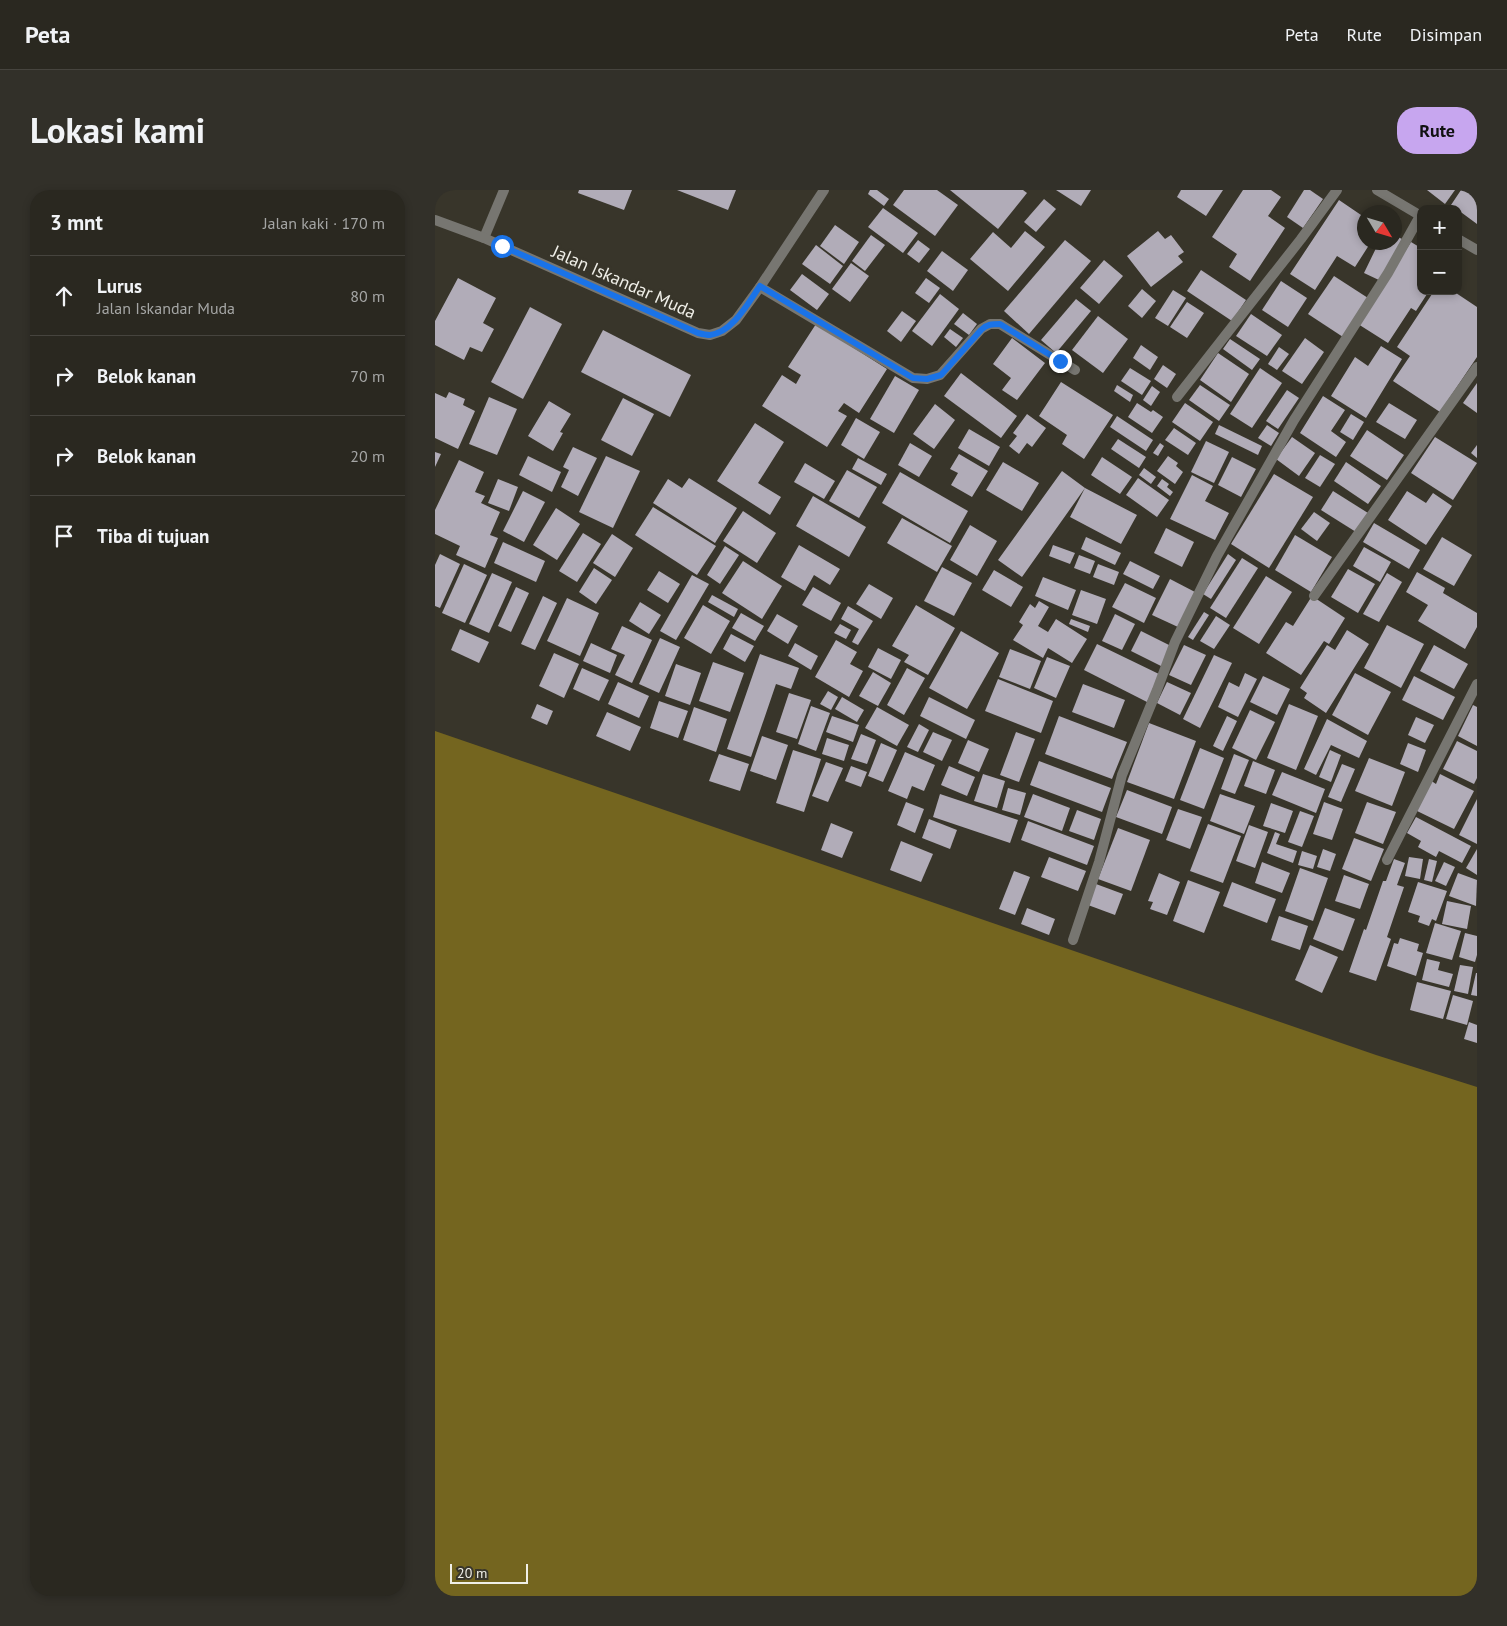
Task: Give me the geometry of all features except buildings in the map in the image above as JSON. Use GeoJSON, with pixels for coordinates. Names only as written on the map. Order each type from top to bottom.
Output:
{"type":"FeatureCollection","features":[{"type":"Feature","properties":{"kind":"street"},"geometry":{"type":"LineString","coordinates":[[484,238],[503,190]]}},
{"type":"Feature","properties":{"kind":"street","name":"Jalan Iskandar Muda"},"geometry":{"type":"LineString","coordinates":[[435,220],[484,238],[698,333],[709,335],[722,331],[736,320],[824,190]]}},
{"type":"Feature","properties":{"kind":"street"},"geometry":{"type":"LineString","coordinates":[[1177,397],[1337,190]]}},
{"type":"Feature","properties":{"kind":"street"},"geometry":{"type":"LineString","coordinates":[[1377,190],[1417,214]]}},
{"type":"Feature","properties":{"kind":"street"},"geometry":{"type":"LineString","coordinates":[[1073,940],[1099,862],[1122,775],[1175,642],[1217,556],[1294,420],[1388,273],[1417,221]]}},
{"type":"Feature","properties":{"kind":"street"},"geometry":{"type":"LineString","coordinates":[[1462,241],[1477,250]]}},
{"type":"Feature","properties":{"kind":"street"},"geometry":{"type":"LineString","coordinates":[[760,286],[913,378],[927,379],[941,375],[981,330],[990,324],[1000,324],[1075,370]]}},
{"type":"Feature","properties":{"kind":"street"},"geometry":{"type":"LineString","coordinates":[[1314,596],[1477,367]]}},
{"type":"Feature","properties":{"kind":"street"},"geometry":{"type":"LineString","coordinates":[[1387,860],[1477,684]]}},
{"type":"Feature","properties":{"kind":"shaded area"},"geometry":{"type":"Polygon","coordinates":[[[435,731],[1376,1055],[1477,1087],[1477,1596],[435,1596],[435,731]]]}},
{"type":"Feature","properties":{"kind":"route"},"geometry":{"type":"LineString","coordinates":[[502,246],[698,333],[709,335],[722,331],[736,320],[760,286],[913,378],[927,379],[941,375],[981,330],[990,324],[1000,324],[1060,361]]}}]}
